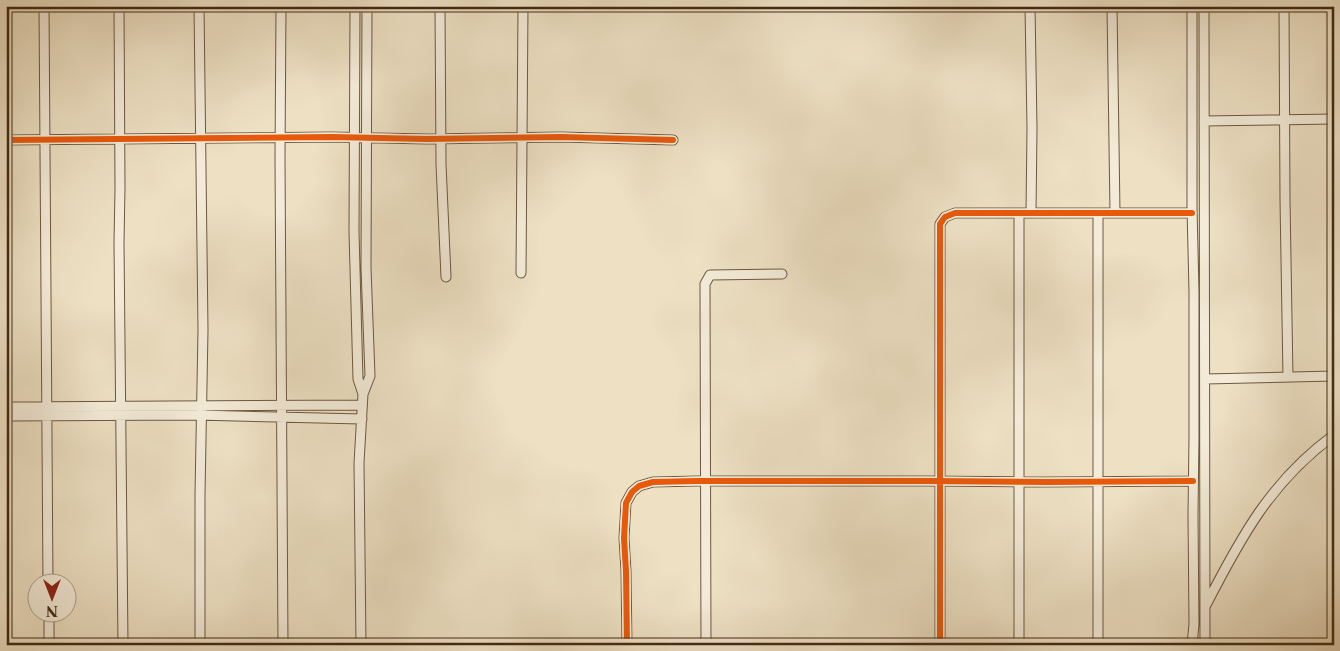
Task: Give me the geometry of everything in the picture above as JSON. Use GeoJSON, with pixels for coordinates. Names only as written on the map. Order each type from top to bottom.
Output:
{"type":"FeatureCollection","features":[{"type":"Feature","properties":{"kind":"street"},"geometry":{"type":"LineString","coordinates":[[44,6],[48,574]]}},
{"type":"Feature","properties":{"kind":"street"},"geometry":{"type":"LineString","coordinates":[[119,6],[120,415],[123,645]]}},
{"type":"Feature","properties":{"kind":"street"},"geometry":{"type":"LineString","coordinates":[[199,6],[202,138],[200,645]]}},
{"type":"Feature","properties":{"kind":"street"},"geometry":{"type":"LineString","coordinates":[[281,6],[283,645]]}},
{"type":"Feature","properties":{"kind":"street"},"geometry":{"type":"LineString","coordinates":[[355,6],[356,138],[354,232],[358,379],[363,394]]}},
{"type":"Feature","properties":{"kind":"street"},"geometry":{"type":"LineString","coordinates":[[361,645],[359,463],[363,394],[370,376],[366,268],[367,6]]}},
{"type":"Feature","properties":{"kind":"street"},"geometry":{"type":"LineString","coordinates":[[440,6],[441,139],[446,277]]}},
{"type":"Feature","properties":{"kind":"street"},"geometry":{"type":"LineString","coordinates":[[521,273],[523,6]]}},
{"type":"Feature","properties":{"kind":"street"},"geometry":{"type":"LineString","coordinates":[[1030,6],[1031,213]]}},
{"type":"Feature","properties":{"kind":"street"},"geometry":{"type":"LineString","coordinates":[[1112,6],[1115,213]]}},
{"type":"Feature","properties":{"kind":"street"},"geometry":{"type":"LineString","coordinates":[[1192,6],[1194,335],[1194,624],[1192,645]]}},
{"type":"Feature","properties":{"kind":"street"},"geometry":{"type":"LineString","coordinates":[[1204,6],[1205,645]]}},
{"type":"Feature","properties":{"kind":"street"},"geometry":{"type":"LineString","coordinates":[[1284,6],[1288,377]]}},
{"type":"Feature","properties":{"kind":"street"},"geometry":{"type":"LineString","coordinates":[[1204,122],[1334,119]]}},
{"type":"Feature","properties":{"kind":"street"},"geometry":{"type":"LineString","coordinates":[[6,140],[202,138],[673,140]]}},
{"type":"Feature","properties":{"kind":"street"},"geometry":{"type":"LineString","coordinates":[[1098,212],[1098,645]]}},
{"type":"Feature","properties":{"kind":"street"},"geometry":{"type":"LineString","coordinates":[[940,645],[940,224],[945,217],[955,213],[1192,213]]}},
{"type":"Feature","properties":{"kind":"street"},"geometry":{"type":"LineString","coordinates":[[1019,213],[1019,645]]}},
{"type":"Feature","properties":{"kind":"street"},"geometry":{"type":"LineString","coordinates":[[706,645],[705,284],[710,275],[782,274]]}},
{"type":"Feature","properties":{"kind":"street"},"geometry":{"type":"LineString","coordinates":[[1205,378],[1334,376]]}},
{"type":"Feature","properties":{"kind":"street"},"geometry":{"type":"LineString","coordinates":[[6,416],[120,406],[362,405]]}},
{"type":"Feature","properties":{"kind":"street"},"geometry":{"type":"LineString","coordinates":[[6,406],[48,411],[120,415],[282,416],[362,419]]}},
{"type":"Feature","properties":{"kind":"street"},"geometry":{"type":"LineString","coordinates":[[1194,624],[1205,608],[1230,558],[1258,512],[1284,478],[1312,451],[1334,435]]}},
{"type":"Feature","properties":{"kind":"street"},"geometry":{"type":"LineString","coordinates":[[627,645],[624,538],[626,503],[632,492],[639,486],[653,482],[1193,481]]}},
{"type":"Feature","properties":{"kind":"street"},"geometry":{"type":"LineString","coordinates":[[48,624],[49,645]]}},
{"type":"Feature","properties":{"kind":"cycle path"},"geometry":{"type":"LineString","coordinates":[[6,140],[332,137],[427,139],[561,137],[673,140]]}},
{"type":"Feature","properties":{"kind":"cycle path"},"geometry":{"type":"LineString","coordinates":[[940,645],[940,224],[945,217],[955,213],[1192,213]]}},
{"type":"Feature","properties":{"kind":"cycle path"},"geometry":{"type":"LineString","coordinates":[[627,645],[624,538],[626,503],[632,492],[639,486],[653,482],[697,481],[1193,481]]}}]}
